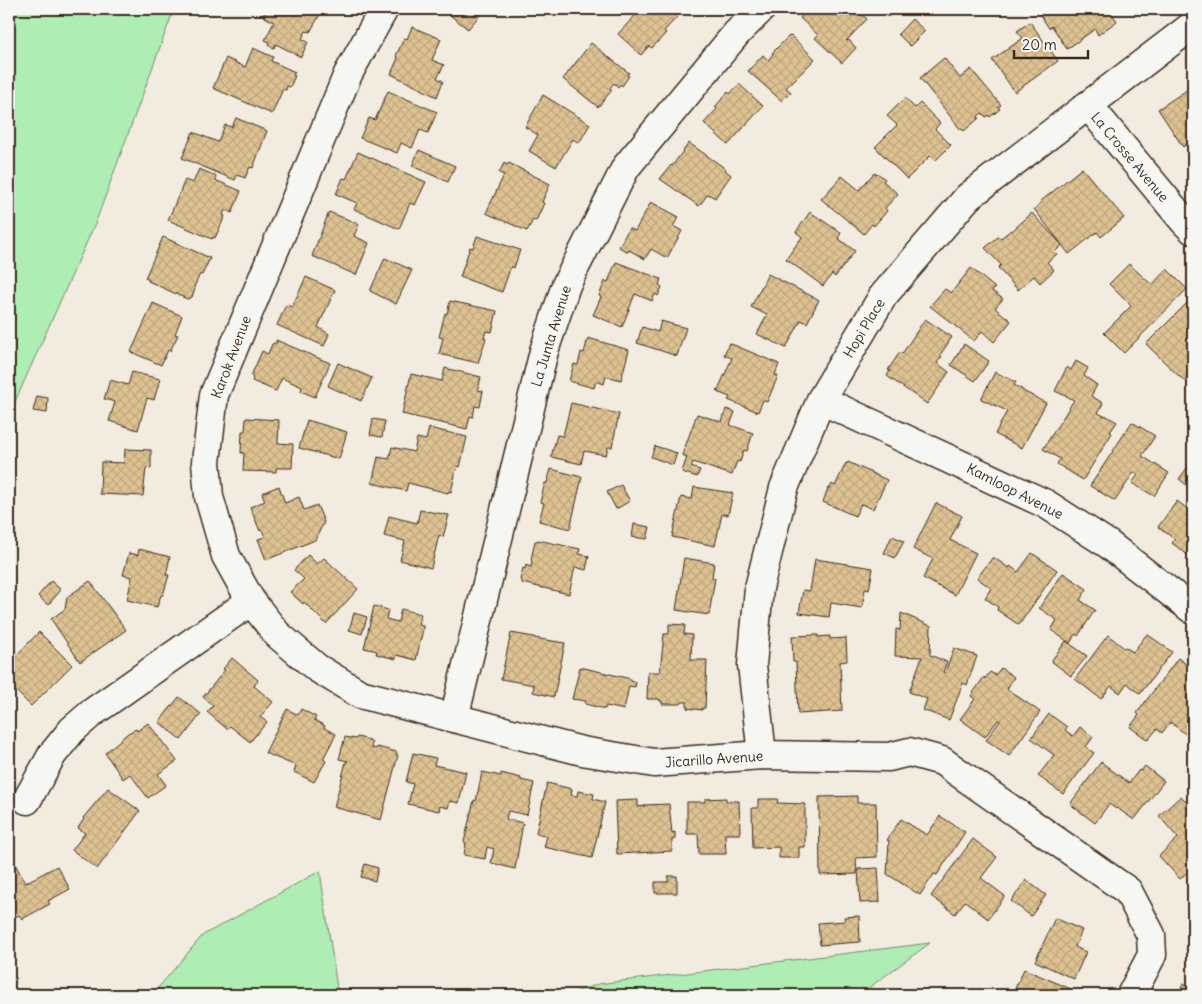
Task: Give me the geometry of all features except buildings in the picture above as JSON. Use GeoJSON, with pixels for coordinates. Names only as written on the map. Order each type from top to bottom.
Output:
{"type":"FeatureCollection","features":[{"type":"Feature","properties":{"kind":"street","name":"Karok Avenue"},"geometry":{"type":"LineString","coordinates":[[251,602],[226,556],[209,497],[206,462],[214,394],[348,74],[384,9]]}},
{"type":"Feature","properties":{"kind":"street","name":"La Junta Avenue"},"geometry":{"type":"LineString","coordinates":[[454,718],[544,351],[566,285],[626,167],[736,34],[761,9]]}},
{"type":"Feature","properties":{"kind":"street","name":"Hopi Place"},"geometry":{"type":"LineString","coordinates":[[762,755],[752,665],[759,588],[784,488],[821,400],[883,296],[968,197],[1193,25]]}},
{"type":"Feature","properties":{"kind":"street","name":"La Crosse Avenue"},"geometry":{"type":"LineString","coordinates":[[1088,105],[1193,230]]}},
{"type":"Feature","properties":{"kind":"street","name":"Kamloop Avenue"},"geometry":{"type":"LineString","coordinates":[[821,400],[1046,504],[1108,544],[1193,610]]}},
{"type":"Feature","properties":{"kind":"street","name":"Jicarillo Avenue"},"geometry":{"type":"LineString","coordinates":[[251,602],[277,634],[317,668],[360,694],[582,751],[654,763],[762,755],[889,757],[910,752],[942,761],[1128,890],[1151,935],[1152,955],[1131,995]]}},
{"type":"Feature","properties":{"kind":"street"},"geometry":{"type":"LineString","coordinates":[[27,800],[52,755],[72,730],[93,712],[251,602]]}},
{"type":"Feature","properties":{"kind":"green space"},"geometry":{"type":"Polygon","coordinates":[[[9,9],[174,9],[95,224],[9,415],[9,9]]]}},
{"type":"Feature","properties":{"kind":"green space"},"geometry":{"type":"Polygon","coordinates":[[[320,871],[338,995],[152,995],[203,935],[320,871]]]}},
{"type":"Feature","properties":{"kind":"green space"},"geometry":{"type":"Polygon","coordinates":[[[930,943],[859,995],[567,995],[598,984],[930,943]]]}}]}
